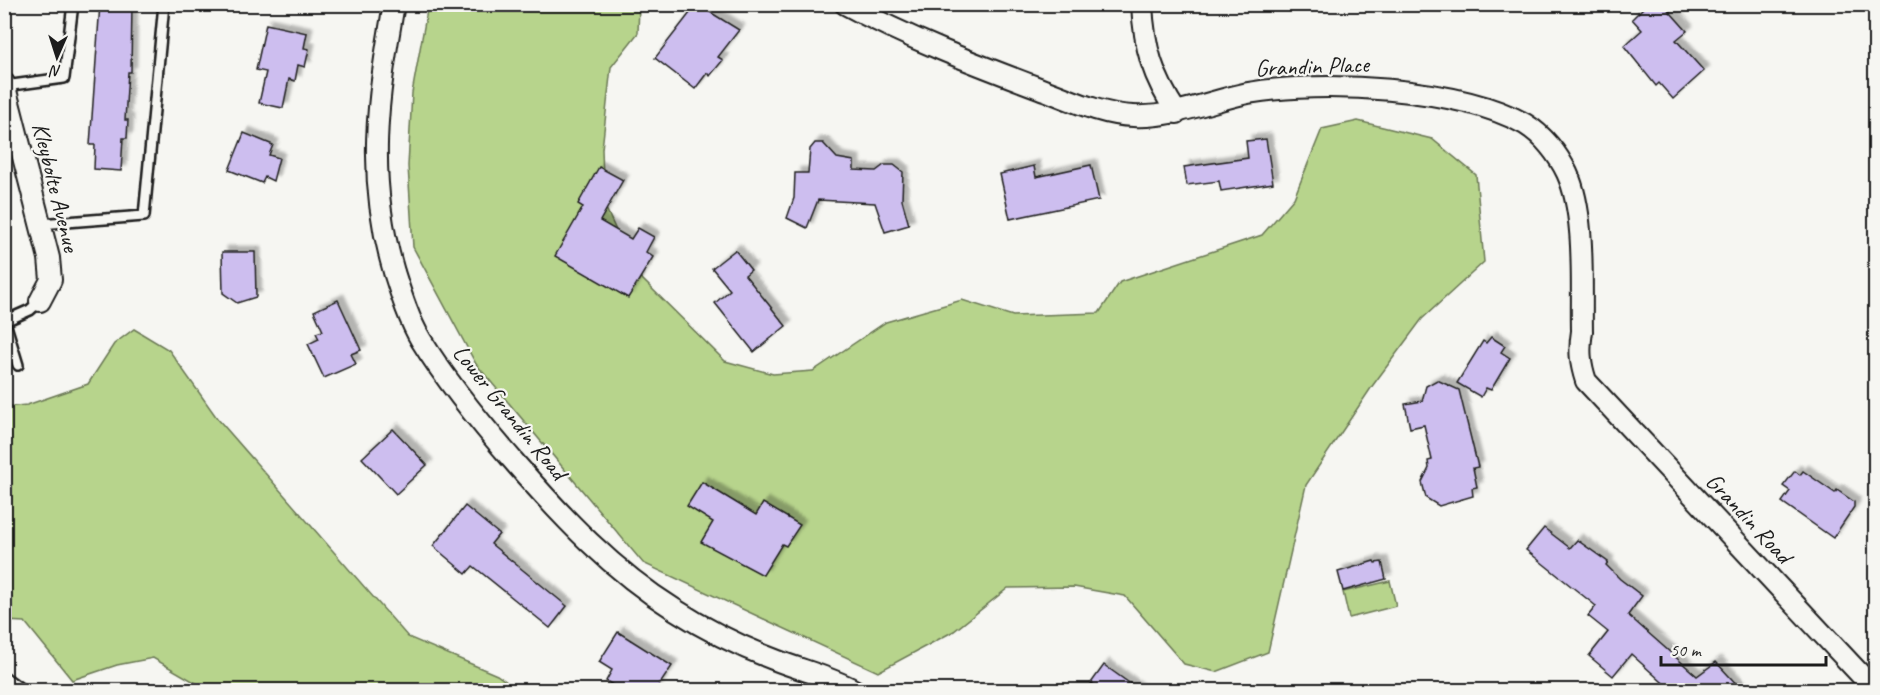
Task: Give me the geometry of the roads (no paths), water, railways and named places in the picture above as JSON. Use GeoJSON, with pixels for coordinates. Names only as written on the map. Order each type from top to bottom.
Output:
{"type":"FeatureCollection","features":[{"type":"Feature","properties":{"kind":"street","name":"Lower Grandin Road"},"geometry":{"type":"LineString","coordinates":[[394,4],[378,93],[375,144],[377,194],[389,254],[400,292],[420,338],[485,428],[538,489],[601,554],[632,580],[674,609],[717,634],[773,659],[816,683],[854,690]]}},
{"type":"Feature","properties":{"kind":"street","name":"Grandin Place"},"geometry":{"type":"LineString","coordinates":[[845,4],[942,51],[1100,110],[1131,116],[1177,113],[1249,93],[1301,87],[1354,87],[1406,92],[1457,101],[1507,116],[1526,125],[1556,154],[1574,192],[1578,212],[1582,331],[1579,348],[1580,365],[1586,381]]}},
{"type":"Feature","properties":{"kind":"street"},"geometry":{"type":"LineString","coordinates":[[1142,4],[1148,56],[1159,86],[1177,113]]}},
{"type":"Feature","properties":{"kind":"street","name":"Kleybolte Avenue"},"geometry":{"type":"LineString","coordinates":[[6,94],[50,258],[51,280],[40,301]]}},
{"type":"Feature","properties":{"kind":"street","name":"Grandin Road"},"geometry":{"type":"LineString","coordinates":[[1586,381],[1875,690]]}},
{"type":"Feature","properties":{"kind":"lane"},"geometry":{"type":"LineString","coordinates":[[6,94],[64,78],[73,4]]}},
{"type":"Feature","properties":{"kind":"lane"},"geometry":{"type":"LineString","coordinates":[[40,224],[144,216],[164,4]]}},
{"type":"Feature","properties":{"kind":"lane"},"geometry":{"type":"LineString","coordinates":[[18,365],[5,320],[30,310],[40,301]]}},
{"type":"Feature","properties":{"kind":"lane"},"geometry":{"type":"LineString","coordinates":[[4,677],[22,690]]}}]}
